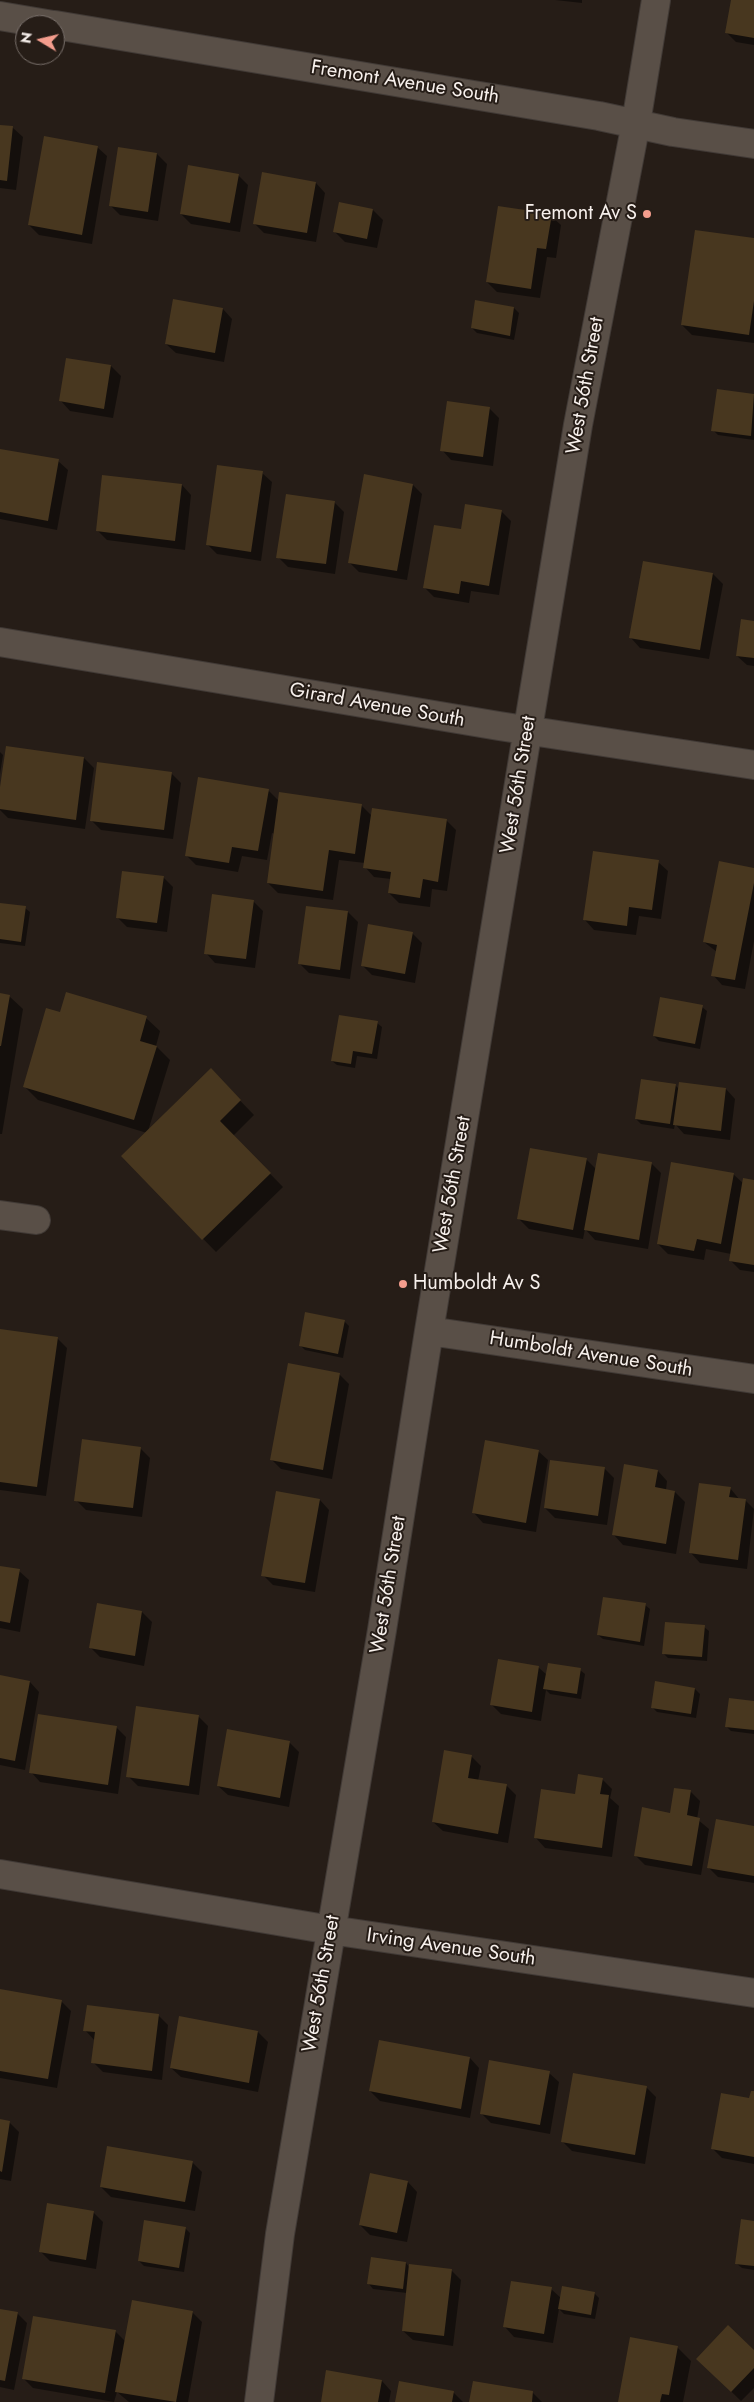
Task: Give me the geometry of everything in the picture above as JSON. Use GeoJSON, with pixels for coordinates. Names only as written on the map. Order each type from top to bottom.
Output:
{"type":"FeatureCollection","features":[{"type":"Feature","properties":{"kind":"street","name":"West 56th Street"},"geometry":{"type":"LineString","coordinates":[[259,2402],[280,2234],[382,1630],[429,1331],[578,425],[636,123],[656,0]]}},
{"type":"Feature","properties":{"kind":"street","name":"Fremont Avenue South"},"geometry":{"type":"LineString","coordinates":[[0,16],[15,18]]}},
{"type":"Feature","properties":{"kind":"street","name":"Fremont Avenue South"},"geometry":{"type":"LineString","coordinates":[[65,27],[636,123],[673,132],[754,144]]}},
{"type":"Feature","properties":{"kind":"street","name":"Girard Avenue South"},"geometry":{"type":"LineString","coordinates":[[0,642],[528,731],[754,765]]}},
{"type":"Feature","properties":{"kind":"street"},"geometry":{"type":"LineString","coordinates":[[0,1215],[36,1220]]}},
{"type":"Feature","properties":{"kind":"street","name":"Humboldt Avenue South"},"geometry":{"type":"LineString","coordinates":[[429,1331],[754,1379]]}},
{"type":"Feature","properties":{"kind":"street","name":"Irving Avenue South"},"geometry":{"type":"LineString","coordinates":[[0,1874],[331,1930],[754,1993]]}},
{"type":"Feature","properties":{"kind":"building"},"geometry":{"type":"Polygon","coordinates":[[[731,0],[754,0],[754,38],[725,33],[731,0]]]}},
{"type":"Feature","properties":{"kind":"building"},"geometry":{"type":"Polygon","coordinates":[[[0,125],[13,126],[7,181],[0,180],[0,125]]]}},
{"type":"Feature","properties":{"kind":"building"},"geometry":{"type":"Polygon","coordinates":[[[44,136],[98,146],[82,235],[28,225],[44,136]]]}},
{"type":"Feature","properties":{"kind":"building"},"geometry":{"type":"Polygon","coordinates":[[[118,147],[157,153],[148,212],[109,206],[118,147]]]}},
{"type":"Feature","properties":{"kind":"building"},"geometry":{"type":"Polygon","coordinates":[[[188,165],[239,174],[230,223],[180,214],[188,165]]]}},
{"type":"Feature","properties":{"kind":"building"},"geometry":{"type":"Polygon","coordinates":[[[262,172],[316,182],[307,233],[253,224],[262,172]]]}},
{"type":"Feature","properties":{"kind":"building"},"geometry":{"type":"Polygon","coordinates":[[[339,202],[373,209],[367,239],[333,232],[339,202]]]}},
{"type":"Feature","properties":{"kind":"building"},"geometry":{"type":"Polygon","coordinates":[[[498,206],[552,214],[546,249],[537,248],[531,289],[486,282],[498,206]]]}},
{"type":"Feature","properties":{"kind":"building"},"geometry":{"type":"Polygon","coordinates":[[[695,230],[754,238],[754,301],[749,335],[681,325],[695,230]]]}},
{"type":"Feature","properties":{"kind":"building"},"geometry":{"type":"Polygon","coordinates":[[[173,299],[223,308],[215,353],[165,344],[173,299]]]}},
{"type":"Feature","properties":{"kind":"building"},"geometry":{"type":"Polygon","coordinates":[[[475,300],[514,307],[510,336],[471,328],[475,300]]]}},
{"type":"Feature","properties":{"kind":"building"},"geometry":{"type":"Polygon","coordinates":[[[66,358],[111,365],[104,409],[59,401],[66,358]]]}},
{"type":"Feature","properties":{"kind":"building"},"geometry":{"type":"Polygon","coordinates":[[[717,389],[754,394],[751,436],[711,431],[717,389]]]}},
{"type":"Feature","properties":{"kind":"building"},"geometry":{"type":"Polygon","coordinates":[[[447,401],[490,407],[483,457],[440,451],[447,401]]]}},
{"type":"Feature","properties":{"kind":"building"},"geometry":{"type":"Polygon","coordinates":[[[0,449],[59,459],[48,521],[0,512],[0,449]]]}},
{"type":"Feature","properties":{"kind":"building"},"geometry":{"type":"Polygon","coordinates":[[[217,465],[263,471],[251,552],[206,545],[217,465]]]}},
{"type":"Feature","properties":{"kind":"building"},"geometry":{"type":"Polygon","coordinates":[[[364,474],[413,484],[397,571],[348,563],[364,474]]]}},
{"type":"Feature","properties":{"kind":"building"},"geometry":{"type":"Polygon","coordinates":[[[102,475],[182,484],[175,541],[96,531],[102,475]]]}},
{"type":"Feature","properties":{"kind":"building"},"geometry":{"type":"Polygon","coordinates":[[[286,494],[335,501],[326,564],[276,558],[286,494]]]}},
{"type":"Feature","properties":{"kind":"building"},"geometry":{"type":"Polygon","coordinates":[[[465,504],[502,510],[489,586],[461,581],[459,594],[423,588],[434,525],[461,529],[465,504]]]}},
{"type":"Feature","properties":{"kind":"building"},"geometry":{"type":"Polygon","coordinates":[[[643,561],[713,573],[700,650],[629,638],[643,561]]]}},
{"type":"Feature","properties":{"kind":"building"},"geometry":{"type":"Polygon","coordinates":[[[741,619],[754,621],[754,658],[736,656],[741,619]]]}},
{"type":"Feature","properties":{"kind":"building"},"geometry":{"type":"Polygon","coordinates":[[[6,746],[84,757],[76,820],[0,809],[0,787],[6,746]]]}},
{"type":"Feature","properties":{"kind":"building"},"geometry":{"type":"Polygon","coordinates":[[[97,762],[172,772],[164,830],[90,821],[97,762]]]}},
{"type":"Feature","properties":{"kind":"building"},"geometry":{"type":"Polygon","coordinates":[[[198,777],[269,789],[258,851],[232,847],[229,863],[185,856],[198,777]]]}},
{"type":"Feature","properties":{"kind":"building"},"geometry":{"type":"Polygon","coordinates":[[[279,792],[362,804],[355,854],[329,850],[323,891],[267,883],[279,792]]]}},
{"type":"Feature","properties":{"kind":"building"},"geometry":{"type":"Polygon","coordinates":[[[372,808],[447,819],[438,882],[423,879],[420,898],[388,893],[391,872],[363,868],[372,808]]]}},
{"type":"Feature","properties":{"kind":"building"},"geometry":{"type":"Polygon","coordinates":[[[593,851],[659,860],[652,910],[629,907],[627,926],[583,920],[593,851]]]}},
{"type":"Feature","properties":{"kind":"building"},"geometry":{"type":"Polygon","coordinates":[[[719,861],[754,868],[754,883],[735,980],[711,976],[717,945],[703,942],[719,861]]]}},
{"type":"Feature","properties":{"kind":"building"},"geometry":{"type":"Polygon","coordinates":[[[122,871],[164,876],[157,923],[116,918],[122,871]]]}},
{"type":"Feature","properties":{"kind":"building"},"geometry":{"type":"Polygon","coordinates":[[[212,894],[254,900],[246,959],[204,954],[212,894]]]}},
{"type":"Feature","properties":{"kind":"building"},"geometry":{"type":"Polygon","coordinates":[[[0,903],[26,906],[21,942],[0,939],[0,903]]]}},
{"type":"Feature","properties":{"kind":"building"},"geometry":{"type":"Polygon","coordinates":[[[306,906],[348,911],[340,970],[298,964],[306,906]]]}},
{"type":"Feature","properties":{"kind":"building"},"geometry":{"type":"Polygon","coordinates":[[[368,924],[413,932],[405,974],[361,966],[368,924]]]}},
{"type":"Feature","properties":{"kind":"building"},"geometry":{"type":"Polygon","coordinates":[[[66,992],[147,1016],[140,1041],[157,1046],[134,1120],[23,1087],[46,1008],[60,1012],[66,992]]]}},
{"type":"Feature","properties":{"kind":"building"},"geometry":{"type":"Polygon","coordinates":[[[0,993],[10,995],[1,1046],[0,1046],[0,993]]]}},
{"type":"Feature","properties":{"kind":"building"},"geometry":{"type":"Polygon","coordinates":[[[660,997],[703,1005],[695,1044],[653,1036],[660,997]]]}},
{"type":"Feature","properties":{"kind":"building"},"geometry":{"type":"Polygon","coordinates":[[[339,1015],[378,1021],[372,1054],[353,1051],[351,1064],[331,1061],[339,1015]]]}},
{"type":"Feature","properties":{"kind":"building"},"geometry":{"type":"Polygon","coordinates":[[[211,1068],[241,1100],[220,1121],[271,1173],[202,1240],[121,1156],[211,1068]]]}},
{"type":"Feature","properties":{"kind":"building"},"geometry":{"type":"Polygon","coordinates":[[[641,1079],[676,1084],[670,1124],[635,1119],[641,1079]]]}},
{"type":"Feature","properties":{"kind":"building"},"geometry":{"type":"Polygon","coordinates":[[[679,1082],[726,1088],[721,1131],[673,1125],[679,1082]]]}},
{"type":"Feature","properties":{"kind":"building"},"geometry":{"type":"Polygon","coordinates":[[[530,1148],[587,1158],[573,1230],[517,1219],[530,1148]]]}},
{"type":"Feature","properties":{"kind":"building"},"geometry":{"type":"Polygon","coordinates":[[[598,1153],[652,1162],[639,1240],[584,1230],[598,1153]]]}},
{"type":"Feature","properties":{"kind":"building"},"geometry":{"type":"Polygon","coordinates":[[[671,1162],[734,1173],[721,1244],[697,1239],[694,1251],[657,1244],[671,1162]]]}},
{"type":"Feature","properties":{"kind":"building"},"geometry":{"type":"Polygon","coordinates":[[[743,1178],[754,1180],[754,1265],[729,1261],[743,1178]]]}},
{"type":"Feature","properties":{"kind":"building"},"geometry":{"type":"Polygon","coordinates":[[[305,1312],[345,1320],[338,1354],[299,1346],[305,1312]]]}},
{"type":"Feature","properties":{"kind":"building"},"geometry":{"type":"Polygon","coordinates":[[[0,1329],[58,1337],[37,1487],[0,1482],[0,1329]]]}},
{"type":"Feature","properties":{"kind":"building"},"geometry":{"type":"Polygon","coordinates":[[[288,1363],[340,1373],[323,1470],[270,1460],[288,1363]]]}},
{"type":"Feature","properties":{"kind":"building"},"geometry":{"type":"Polygon","coordinates":[[[82,1439],[141,1447],[133,1508],[74,1501],[82,1439]]]}},
{"type":"Feature","properties":{"kind":"building"},"geometry":{"type":"Polygon","coordinates":[[[485,1440],[539,1450],[526,1523],[472,1513],[485,1440]]]}},
{"type":"Feature","properties":{"kind":"building"},"geometry":{"type":"Polygon","coordinates":[[[550,1460],[605,1467],[598,1516],[544,1508],[550,1460]]]}},
{"type":"Feature","properties":{"kind":"building"},"geometry":{"type":"Polygon","coordinates":[[[624,1464],[658,1470],[655,1487],[675,1491],[666,1544],[612,1535],[624,1464]]]}},
{"type":"Feature","properties":{"kind":"building"},"geometry":{"type":"Polygon","coordinates":[[[699,1483],[731,1487],[729,1497],[746,1499],[738,1560],[689,1553],[699,1483]]]}},
{"type":"Feature","properties":{"kind":"building"},"geometry":{"type":"Polygon","coordinates":[[[276,1491],[320,1499],[305,1583],[261,1576],[276,1491]]]}},
{"type":"Feature","properties":{"kind":"building"},"geometry":{"type":"Polygon","coordinates":[[[0,1566],[20,1569],[10,1623],[0,1621],[0,1566]]]}},
{"type":"Feature","properties":{"kind":"building"},"geometry":{"type":"Polygon","coordinates":[[[603,1597],[646,1603],[640,1642],[597,1635],[603,1597]]]}},
{"type":"Feature","properties":{"kind":"building"},"geometry":{"type":"Polygon","coordinates":[[[97,1603],[142,1611],[135,1656],[89,1648],[97,1603]]]}},
{"type":"Feature","properties":{"kind":"building"},"geometry":{"type":"Polygon","coordinates":[[[665,1622],[705,1625],[702,1657],[662,1654],[665,1622]]]}},
{"type":"Feature","properties":{"kind":"building"},"geometry":{"type":"Polygon","coordinates":[[[498,1659],[539,1666],[532,1712],[490,1705],[498,1659]]]}},
{"type":"Feature","properties":{"kind":"building"},"geometry":{"type":"Polygon","coordinates":[[[548,1663],[581,1668],[577,1694],[543,1689],[548,1663]]]}},
{"type":"Feature","properties":{"kind":"building"},"geometry":{"type":"Polygon","coordinates":[[[0,1675],[30,1681],[15,1761],[0,1758],[0,1675]]]}},
{"type":"Feature","properties":{"kind":"building"},"geometry":{"type":"Polygon","coordinates":[[[655,1681],[695,1688],[691,1714],[651,1708],[655,1681]]]}},
{"type":"Feature","properties":{"kind":"building"},"geometry":{"type":"Polygon","coordinates":[[[729,1698],[754,1701],[754,1730],[725,1727],[729,1698]]]}},
{"type":"Feature","properties":{"kind":"building"},"geometry":{"type":"Polygon","coordinates":[[[136,1706],[199,1715],[189,1786],[126,1777],[136,1706]]]}},
{"type":"Feature","properties":{"kind":"building"},"geometry":{"type":"Polygon","coordinates":[[[38,1714],[117,1726],[108,1785],[29,1773],[38,1714]]]}},
{"type":"Feature","properties":{"kind":"building"},"geometry":{"type":"Polygon","coordinates":[[[227,1729],[290,1741],[280,1798],[217,1786],[227,1729]]]}},
{"type":"Feature","properties":{"kind":"building"},"geometry":{"type":"Polygon","coordinates":[[[444,1750],[472,1755],[468,1778],[507,1784],[498,1834],[432,1822],[444,1750]]]}},
{"type":"Feature","properties":{"kind":"building"},"geometry":{"type":"Polygon","coordinates":[[[578,1774],[603,1778],[600,1794],[609,1795],[602,1848],[534,1838],[541,1789],[575,1794],[578,1774]]]}},
{"type":"Feature","properties":{"kind":"building"},"geometry":{"type":"Polygon","coordinates":[[[674,1788],[691,1790],[687,1815],[700,1818],[692,1866],[634,1856],[642,1807],[670,1813],[674,1788]]]}},
{"type":"Feature","properties":{"kind":"building"},"geometry":{"type":"Polygon","coordinates":[[[716,1819],[754,1826],[754,1876],[707,1868],[716,1819]]]}},
{"type":"Feature","properties":{"kind":"building"},"geometry":{"type":"Polygon","coordinates":[[[0,1989],[62,2000],[48,2079],[0,2071],[0,1989]]]}},
{"type":"Feature","properties":{"kind":"building"},"geometry":{"type":"Polygon","coordinates":[[[87,2005],[159,2014],[152,2071],[91,2063],[95,2032],[83,2031],[87,2005]]]}},
{"type":"Feature","properties":{"kind":"building"},"geometry":{"type":"Polygon","coordinates":[[[179,2016],[258,2031],[249,2083],[170,2068],[179,2016]]]}},
{"type":"Feature","properties":{"kind":"building"},"geometry":{"type":"Polygon","coordinates":[[[379,2040],[470,2057],[461,2109],[369,2091],[379,2040]]]}},
{"type":"Feature","properties":{"kind":"building"},"geometry":{"type":"Polygon","coordinates":[[[489,2060],[550,2071],[540,2125],[480,2114],[489,2060]]]}},
{"type":"Feature","properties":{"kind":"building"},"geometry":{"type":"Polygon","coordinates":[[[573,2073],[647,2086],[635,2155],[561,2142],[573,2073]]]}},
{"type":"Feature","properties":{"kind":"building"},"geometry":{"type":"Polygon","coordinates":[[[751,2091],[754,2091],[754,2157],[711,2149],[721,2093],[749,2098],[751,2091]]]}},
{"type":"Feature","properties":{"kind":"building"},"geometry":{"type":"Polygon","coordinates":[[[0,2119],[10,2121],[2,2172],[0,2171],[0,2119]]]}},
{"type":"Feature","properties":{"kind":"building"},"geometry":{"type":"Polygon","coordinates":[[[107,2146],[193,2161],[185,2202],[100,2187],[107,2146]]]}},
{"type":"Feature","properties":{"kind":"building"},"geometry":{"type":"Polygon","coordinates":[[[370,2173],[408,2181],[397,2233],[359,2225],[370,2173]]]}},
{"type":"Feature","properties":{"kind":"building"},"geometry":{"type":"Polygon","coordinates":[[[47,2203],[94,2211],[86,2260],[39,2252],[47,2203]]]}},
{"type":"Feature","properties":{"kind":"building"},"geometry":{"type":"Polygon","coordinates":[[[741,2219],[754,2221],[754,2266],[735,2264],[741,2219]]]}},
{"type":"Feature","properties":{"kind":"building"},"geometry":{"type":"Polygon","coordinates":[[[144,2220],[186,2227],[179,2268],[138,2261],[144,2220]]]}},
{"type":"Feature","properties":{"kind":"building"},"geometry":{"type":"Polygon","coordinates":[[[371,2257],[406,2262],[403,2289],[367,2284],[371,2257]]]}},
{"type":"Feature","properties":{"kind":"building"},"geometry":{"type":"Polygon","coordinates":[[[409,2264],[452,2269],[444,2336],[402,2331],[409,2264]]]}},
{"type":"Feature","properties":{"kind":"building"},"geometry":{"type":"Polygon","coordinates":[[[511,2281],[552,2287],[544,2334],[503,2327],[511,2281]]]}},
{"type":"Feature","properties":{"kind":"building"},"geometry":{"type":"Polygon","coordinates":[[[562,2286],[595,2292],[591,2315],[558,2309],[562,2286]]]}},
{"type":"Feature","properties":{"kind":"building"},"geometry":{"type":"Polygon","coordinates":[[[132,2300],[193,2311],[176,2402],[115,2392],[132,2300]]]}},
{"type":"Feature","properties":{"kind":"building"},"geometry":{"type":"Polygon","coordinates":[[[0,2309],[18,2312],[5,2381],[0,2380],[0,2309]]]}},
{"type":"Feature","properties":{"kind":"building"},"geometry":{"type":"Polygon","coordinates":[[[33,2316],[116,2330],[105,2393],[22,2379],[33,2316]]]}},
{"type":"Feature","properties":{"kind":"building"},"geometry":{"type":"Polygon","coordinates":[[[728,2325],[754,2350],[754,2368],[731,2392],[696,2359],[728,2325]]]}},
{"type":"Feature","properties":{"kind":"building"},"geometry":{"type":"Polygon","coordinates":[[[630,2337],[678,2346],[669,2395],[662,2394],[660,2402],[618,2402],[630,2337]]]}},
{"type":"Feature","properties":{"kind":"building"},"geometry":{"type":"Polygon","coordinates":[[[326,2370],[382,2380],[378,2402],[321,2402],[326,2370]]]}},
{"type":"Feature","properties":{"kind":"building"},"geometry":{"type":"Polygon","coordinates":[[[399,2381],[454,2391],[452,2402],[395,2402],[399,2381]]]}},
{"type":"Feature","properties":{"kind":"building"},"geometry":{"type":"Polygon","coordinates":[[[473,2381],[533,2391],[532,2402],[469,2402],[473,2381]]]}},
{"type":"Feature","properties":{"kind":"place","name":"Fremont Av S"},"geometry":{"type":"Point","coordinates":[647,214]}},
{"type":"Feature","properties":{"kind":"place","name":"Humboldt Av S"},"geometry":{"type":"Point","coordinates":[403,1284]}}]}
